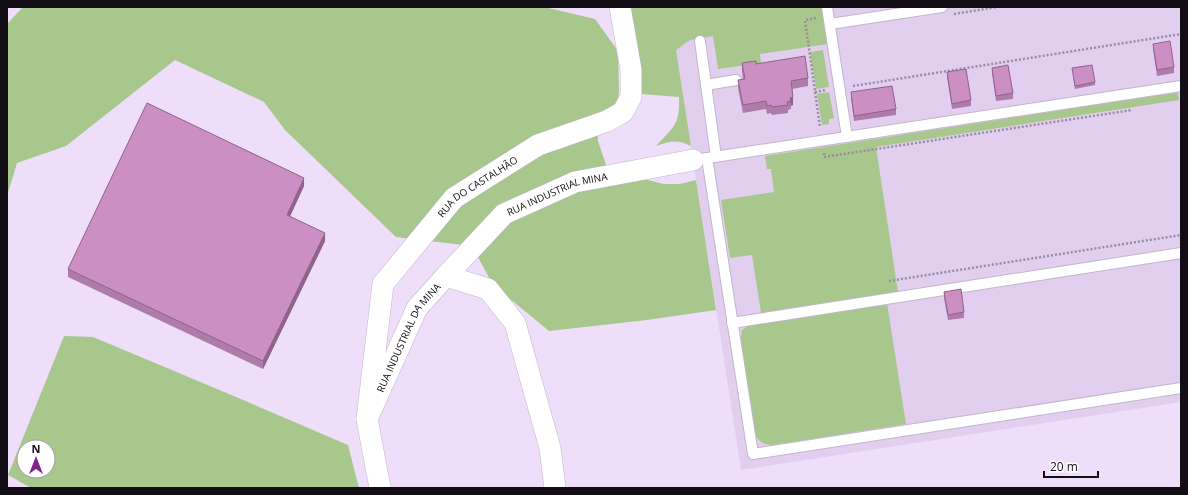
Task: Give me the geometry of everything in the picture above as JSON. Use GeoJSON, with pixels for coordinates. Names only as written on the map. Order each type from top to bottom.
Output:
{"type":"FeatureCollection","features":[{"type":"Feature","properties":{"kind":"street","name":"RUA DO CASTALHÃO"},"geometry":{"type":"LineString","coordinates":[[367,419],[383,284],[454,198],[538,145],[607,121],[624,112],[631,97],[631,70],[620,7]]}},
{"type":"Feature","properties":{"kind":"street","name":"RUA INDUSTRIAL MINA"},"geometry":{"type":"LineString","coordinates":[[446,276],[504,214],[575,182],[705,159]]}},
{"type":"Feature","properties":{"kind":"street","name":"RUA INDUSTRIAL DA MINA"},"geometry":{"type":"LineString","coordinates":[[367,419],[417,308],[446,276],[488,289],[515,323],[550,448],[555,488]]}},
{"type":"Feature","properties":{"kind":"street"},"geometry":{"type":"LineString","coordinates":[[367,419],[380,488]]}},
{"type":"Feature","properties":{"kind":"lane"},"geometry":{"type":"LineString","coordinates":[[847,138],[828,16],[942,7]]}},
{"type":"Feature","properties":{"kind":"lane"},"geometry":{"type":"LineString","coordinates":[[700,41],[706,85],[705,159],[753,454],[1181,388]]}},
{"type":"Feature","properties":{"kind":"lane"},"geometry":{"type":"LineString","coordinates":[[706,85],[736,80]]}},
{"type":"Feature","properties":{"kind":"lane"},"geometry":{"type":"LineString","coordinates":[[705,159],[1181,86]]}},
{"type":"Feature","properties":{"kind":"lane"},"geometry":{"type":"LineString","coordinates":[[732,323],[1181,253]]}},
{"type":"Feature","properties":{"kind":"path"},"geometry":{"type":"LineString","coordinates":[[828,16],[804,20],[824,157],[1134,109]]}},
{"type":"Feature","properties":{"kind":"path"},"geometry":{"type":"LineString","coordinates":[[815,92],[1181,34]]}},
{"type":"Feature","properties":{"kind":"path"},"geometry":{"type":"LineString","coordinates":[[889,281],[1181,235]]}},
{"type":"Feature","properties":{"kind":"shaded area"},"geometry":{"type":"Polygon","coordinates":[[[711,7],[1181,7],[1181,402],[741,470],[676,50],[711,7]]]}},
{"type":"Feature","properties":{"kind":"green space"},"geometry":{"type":"Polygon","coordinates":[[[23,7],[544,7],[595,19],[618,51],[618,98],[614,105],[597,114],[598,141],[606,165],[607,182],[639,178],[664,184],[680,184],[696,180],[716,310],[647,320],[549,331],[493,285],[472,246],[396,237],[285,130],[264,102],[175,60],[66,146],[17,163],[7,196],[7,24],[23,7]]]}},
{"type":"Feature","properties":{"kind":"green space"},"geometry":{"type":"Polygon","coordinates":[[[630,7],[822,7],[828,44],[760,54],[761,63],[718,69],[713,36],[690,40],[676,50],[691,146],[682,142],[674,142],[656,146],[675,124],[678,113],[679,97],[641,94],[630,7]]]}},
{"type":"Feature","properties":{"kind":"green space"},"geometry":{"type":"Polygon","coordinates":[[[823,50],[829,87],[816,89],[810,52],[823,50]]]}},
{"type":"Feature","properties":{"kind":"green space"},"geometry":{"type":"Polygon","coordinates":[[[829,92],[834,118],[829,119],[829,124],[822,125],[817,94],[829,92]]]}},
{"type":"Feature","properties":{"kind":"green space"},"geometry":{"type":"Polygon","coordinates":[[[1178,92],[1179,100],[876,147],[898,292],[761,313],[752,255],[730,258],[721,200],[774,192],[771,169],[767,169],[765,156],[1178,92]]]}},
{"type":"Feature","properties":{"kind":"green space"},"geometry":{"type":"Polygon","coordinates":[[[887,303],[906,424],[773,445],[764,444],[760,441],[754,433],[740,343],[742,330],[751,324],[887,303]]]}},
{"type":"Feature","properties":{"kind":"green space"},"geometry":{"type":"Polygon","coordinates":[[[64,336],[93,337],[348,445],[359,488],[31,488],[8,475],[16,455],[16,479],[56,479],[56,439],[23,439],[64,336]]]}},
{"type":"Feature","properties":{"kind":"building"},"geometry":{"type":"Polygon","coordinates":[[[1170,41],[1174,67],[1157,70],[1153,44],[1170,41]]]}},
{"type":"Feature","properties":{"kind":"building"},"geometry":{"type":"Polygon","coordinates":[[[805,56],[808,78],[791,81],[793,97],[790,98],[791,101],[787,102],[788,105],[772,107],[771,105],[767,106],[766,101],[743,105],[738,80],[745,79],[742,63],[756,61],[756,64],[805,56]]]}},
{"type":"Feature","properties":{"kind":"building"},"geometry":{"type":"Polygon","coordinates":[[[1008,65],[1013,93],[996,96],[992,68],[1008,65]]]}},
{"type":"Feature","properties":{"kind":"building"},"geometry":{"type":"Polygon","coordinates":[[[1092,65],[1095,82],[1075,86],[1072,68],[1092,65]]]}},
{"type":"Feature","properties":{"kind":"building"},"geometry":{"type":"Polygon","coordinates":[[[966,69],[971,100],[952,104],[947,72],[966,69]]]}},
{"type":"Feature","properties":{"kind":"building"},"geometry":{"type":"Polygon","coordinates":[[[892,86],[896,109],[854,116],[851,92],[892,86]]]}},
{"type":"Feature","properties":{"kind":"building"},"geometry":{"type":"Polygon","coordinates":[[[147,103],[304,178],[287,215],[325,233],[263,361],[68,269],[147,103]]]}},
{"type":"Feature","properties":{"kind":"building"},"geometry":{"type":"Polygon","coordinates":[[[961,289],[964,312],[948,315],[944,292],[961,289]]]}}]}
